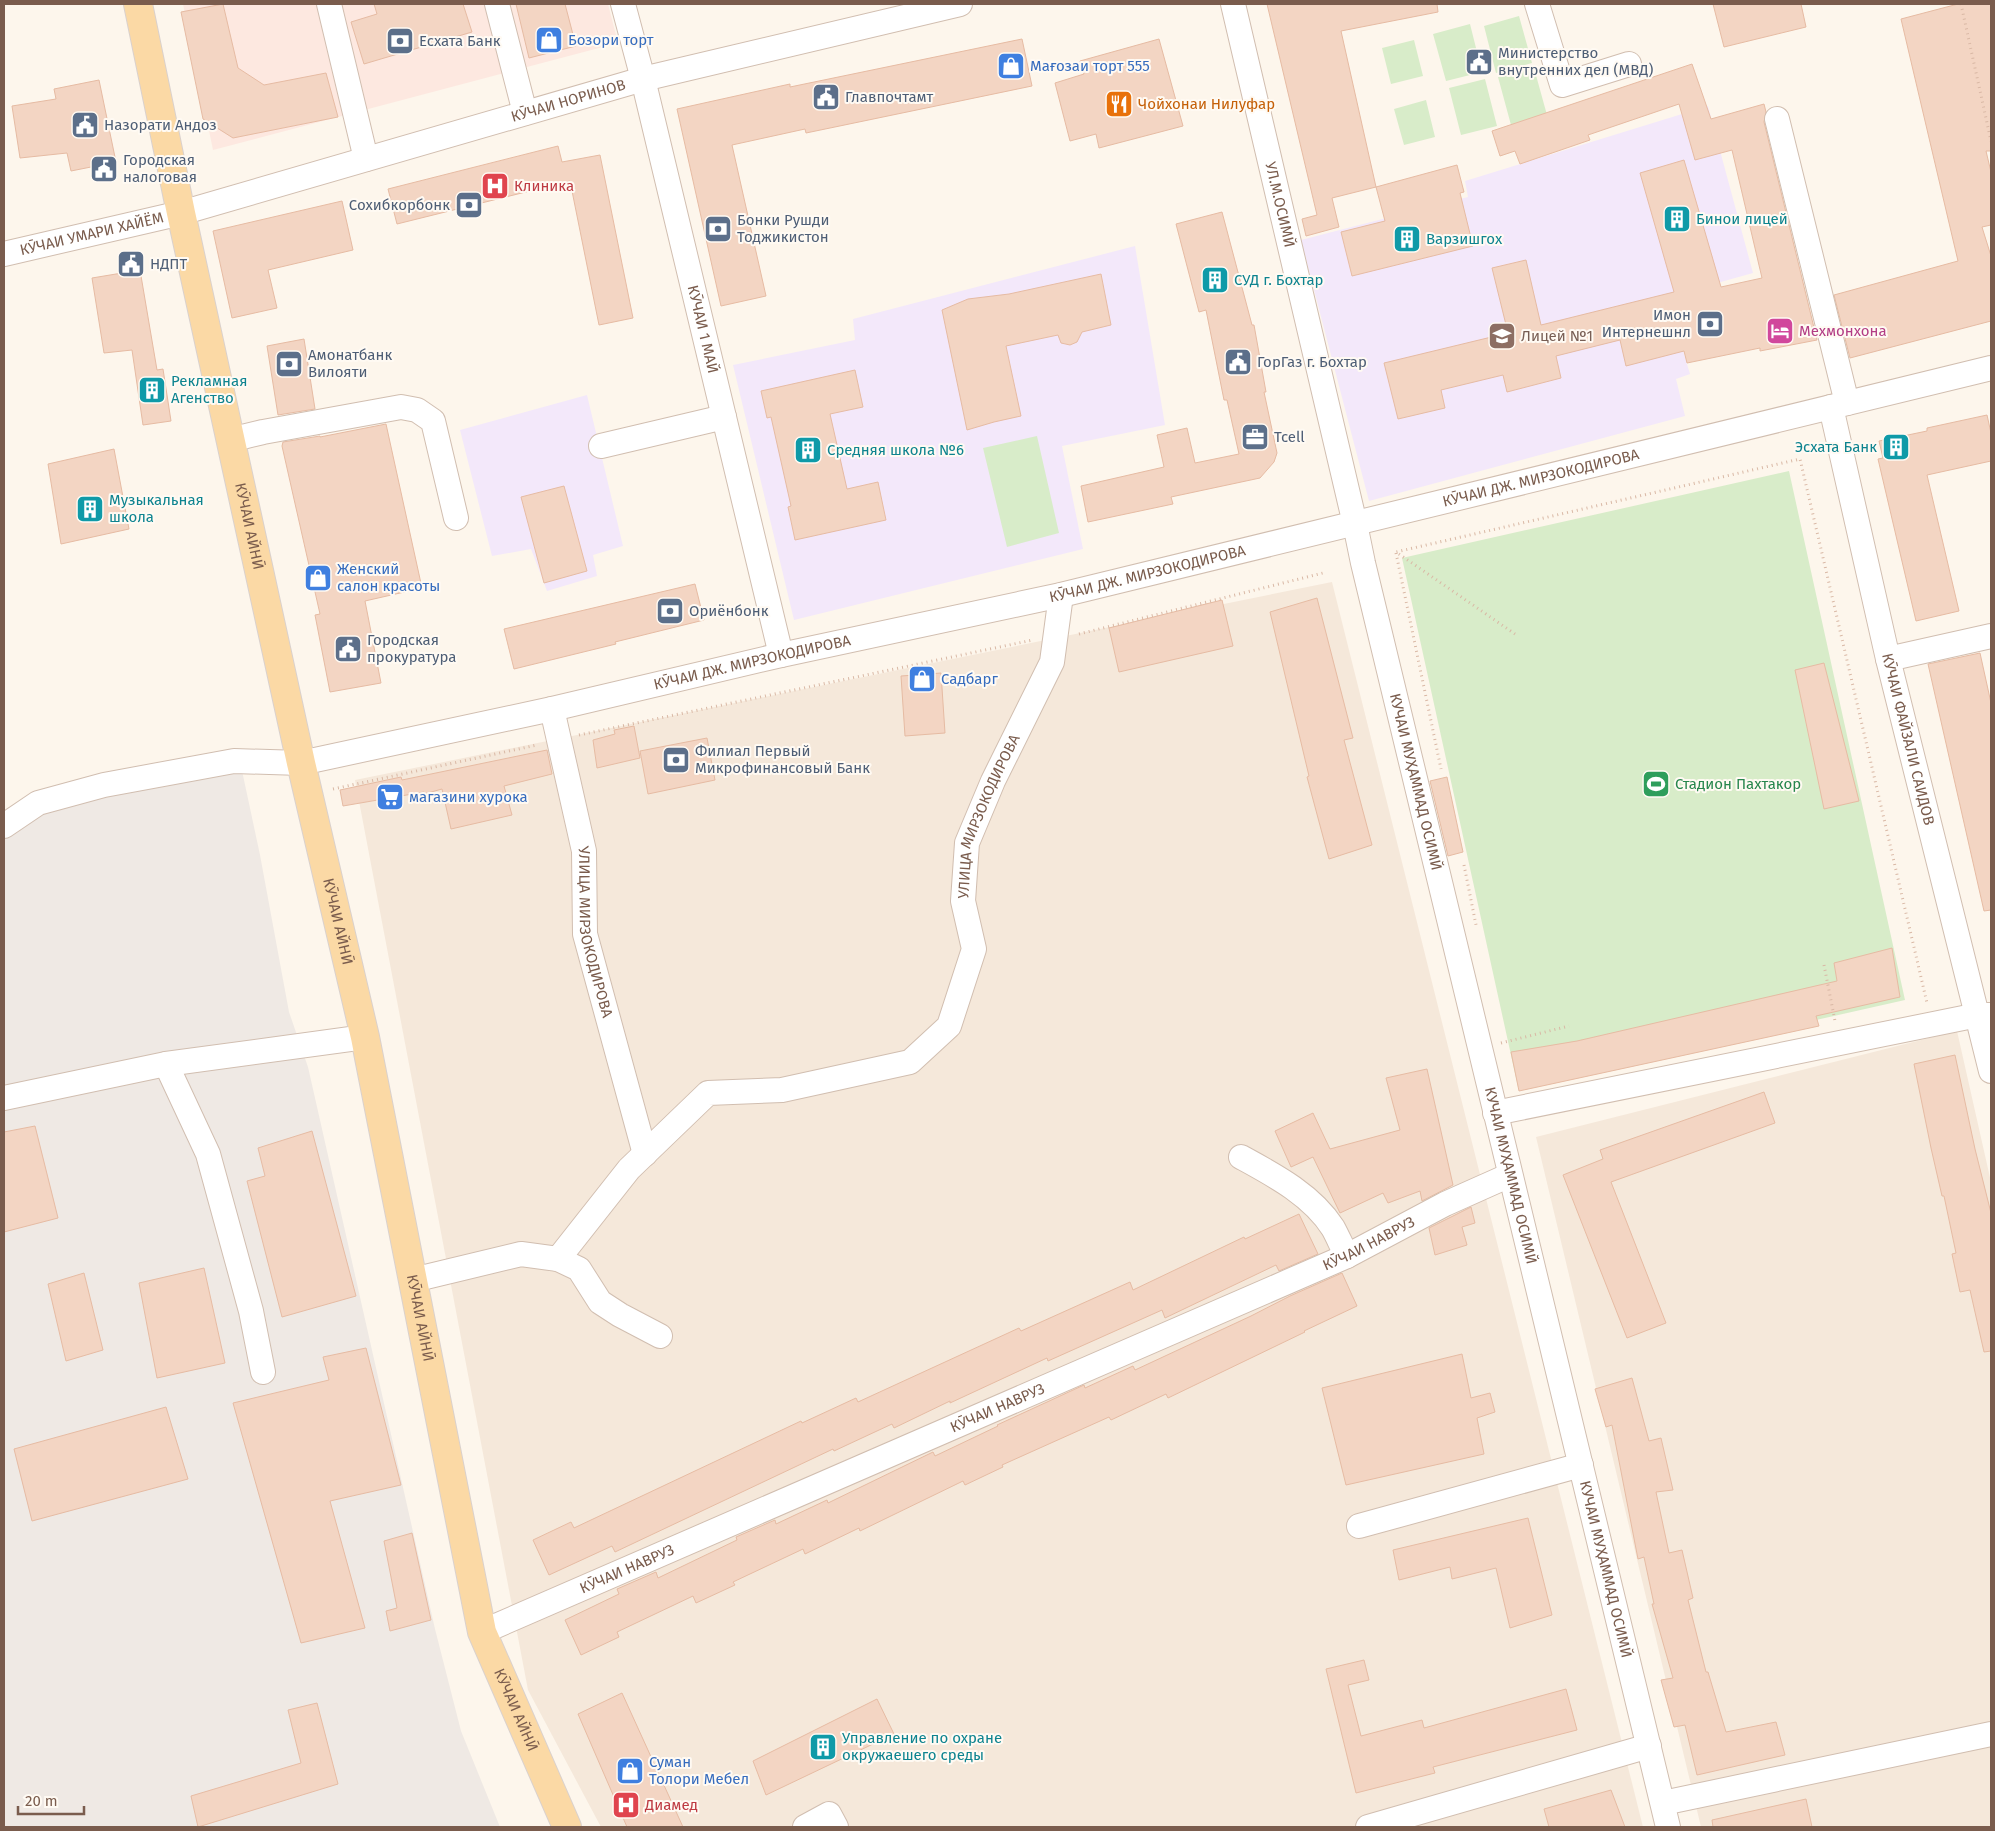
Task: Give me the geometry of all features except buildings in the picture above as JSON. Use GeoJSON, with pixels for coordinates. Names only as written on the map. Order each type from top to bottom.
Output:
{"type":"FeatureCollection","features":[{"type":"Feature","properties":{"kind":"main road","name":"КӮЧАИ АЙНӢ"},"geometry":{"type":"LineString","coordinates":[[138,4],[230,440],[301,763],[365,1037],[482,1632],[567,1827]]}},
{"type":"Feature","properties":{"kind":"street"},"geometry":{"type":"LineString","coordinates":[[329,4],[366,159]]}},
{"type":"Feature","properties":{"kind":"street"},"geometry":{"type":"LineString","coordinates":[[497,4],[525,114]]}},
{"type":"Feature","properties":{"kind":"street","name":"КӮЧАИ 1 МАЙ"},"geometry":{"type":"LineString","coordinates":[[623,4],[643,79],[781,654]]}},
{"type":"Feature","properties":{"kind":"street","name":"КӮЧАИ НОРИНОВ"},"geometry":{"type":"LineString","coordinates":[[181,213],[643,79],[960,4]]}},
{"type":"Feature","properties":{"kind":"street","name":"УЛ.М.ОСИМЙ"},"geometry":{"type":"LineString","coordinates":[[1233,4],[1355,524]]}},
{"type":"Feature","properties":{"kind":"street"},"geometry":{"type":"LineString","coordinates":[[1537,4],[1562,85],[1629,64]]}},
{"type":"Feature","properties":{"kind":"street","name":"КӮЧАИ ФАЙЗАЛИ САИДОВ"},"geometry":{"type":"LineString","coordinates":[[1777,119],[1839,405],[1888,658],[1984,1015],[1991,1071]]}},
{"type":"Feature","properties":{"kind":"street","name":"КӮЧАИ УМАРИ ХАЙЁМ"},"geometry":{"type":"LineString","coordinates":[[4,254],[181,213]]}},
{"type":"Feature","properties":{"kind":"street","name":"КӮЧАИ ДЖ. МИРЗОКОДИРОВА"},"geometry":{"type":"LineString","coordinates":[[4,826],[38,803],[104,784],[234,761],[301,763],[552,709],[781,654],[1061,594],[1355,524],[1688,440],[1991,368]]}},
{"type":"Feature","properties":{"kind":"street"},"geometry":{"type":"LineString","coordinates":[[230,440],[402,407],[418,410],[433,421],[456,518]]}},
{"type":"Feature","properties":{"kind":"street"},"geometry":{"type":"LineString","coordinates":[[601,446],[724,417]]}},
{"type":"Feature","properties":{"kind":"street","name":"КУЧАИ МУҲАММАД ОСИМЙ"},"geometry":{"type":"LineString","coordinates":[[1355,524],[1668,1827]]}},
{"type":"Feature","properties":{"kind":"street","name":"УЛИЦА МИРЗОКОДИРОВА"},"geometry":{"type":"LineString","coordinates":[[558,1259],[629,1169],[708,1093],[782,1090],[910,1062],[950,1026],[974,949],[963,901],[967,843],[992,781],[1052,662],[1061,594]]}},
{"type":"Feature","properties":{"kind":"street"},"geometry":{"type":"LineString","coordinates":[[1888,658],[1991,636]]}},
{"type":"Feature","properties":{"kind":"street","name":"УЛИЦА МИРЗОКОДИРОВА"},"geometry":{"type":"LineString","coordinates":[[552,709],[584,851],[585,934],[645,1154]]}},
{"type":"Feature","properties":{"kind":"street"},"geometry":{"type":"LineString","coordinates":[[1495,1113],[1984,1015]]}},
{"type":"Feature","properties":{"kind":"street"},"geometry":{"type":"LineString","coordinates":[[4,1098],[166,1064],[365,1037]]}},
{"type":"Feature","properties":{"kind":"street"},"geometry":{"type":"LineString","coordinates":[[166,1064],[208,1154],[251,1311],[263,1372]]}},
{"type":"Feature","properties":{"kind":"street"},"geometry":{"type":"LineString","coordinates":[[1241,1157],[1280,1179],[1310,1201],[1332,1227],[1347,1256]]}},
{"type":"Feature","properties":{"kind":"street","name":"КӮЧАИ НАВРУЗ"},"geometry":{"type":"LineString","coordinates":[[482,1632],[1347,1256],[1445,1204],[1510,1175]]}},
{"type":"Feature","properties":{"kind":"street"},"geometry":{"type":"LineString","coordinates":[[413,1280],[521,1254],[558,1259],[579,1270],[600,1302],[660,1336]]}},
{"type":"Feature","properties":{"kind":"street"},"geometry":{"type":"LineString","coordinates":[[1358,1526],[1581,1466]]}},
{"type":"Feature","properties":{"kind":"street"},"geometry":{"type":"LineString","coordinates":[[1663,1803],[1991,1734]]}},
{"type":"Feature","properties":{"kind":"street"},"geometry":{"type":"LineString","coordinates":[[1368,1827],[1649,1746]]}},
{"type":"Feature","properties":{"kind":"street"},"geometry":{"type":"LineString","coordinates":[[805,1827],[829,1814],[836,1827]]}},
{"type":"Feature","properties":{"kind":"path"},"geometry":{"type":"LineString","coordinates":[[1961,4],[1991,140]]}},
{"type":"Feature","properties":{"kind":"path"},"geometry":{"type":"LineString","coordinates":[[1396,552],[1800,459],[1928,1005]]}},
{"type":"Feature","properties":{"kind":"path"},"geometry":{"type":"LineString","coordinates":[[1396,552],[1515,634]]}},
{"type":"Feature","properties":{"kind":"path"},"geometry":{"type":"LineString","coordinates":[[1396,552],[1441,769]]}},
{"type":"Feature","properties":{"kind":"path"},"geometry":{"type":"LineString","coordinates":[[331,790],[608,728],[786,693],[895,668],[1032,640],[1055,640],[1323,573]]}},
{"type":"Feature","properties":{"kind":"path"},"geometry":{"type":"LineString","coordinates":[[1464,865],[1477,930]]}},
{"type":"Feature","properties":{"kind":"path"},"geometry":{"type":"LineString","coordinates":[[1824,965],[1840,1043]]}},
{"type":"Feature","properties":{"kind":"path"},"geometry":{"type":"LineString","coordinates":[[1502,1052],[1500,1043],[1569,1026]]}},
{"type":"Feature","properties":{"kind":"shaded area"},"geometry":{"type":"Polygon","coordinates":[[[183,4],[608,4],[618,43],[213,150],[183,4]]]}},
{"type":"Feature","properties":{"kind":"shaded area","name":"Лицей №1"},"geometry":{"type":"Polygon","coordinates":[[[1708,106],[1753,273],[1667,297],[1690,374],[1676,379],[1685,416],[1369,501],[1301,240],[1468,197],[1465,181],[1708,106]]]}},
{"type":"Feature","properties":{"kind":"shaded area"},"geometry":{"type":"Polygon","coordinates":[[[1135,246],[1165,425],[1062,446],[1083,549],[794,620],[733,365],[855,340],[853,319],[1135,246]]]}},
{"type":"Feature","properties":{"kind":"shaded area"},"geometry":{"type":"Polygon","coordinates":[[[587,395],[623,546],[593,555],[597,576],[547,591],[531,549],[492,556],[460,430],[587,395]]]}},
{"type":"Feature","properties":{"kind":"shaded area"},"geometry":{"type":"Polygon","coordinates":[[[1332,582],[1643,1827],[601,1827],[528,1690],[355,780],[1332,582]]]}},
{"type":"Feature","properties":{"kind":"shaded area"},"geometry":{"type":"Polygon","coordinates":[[[241,766],[260,855],[289,1012],[308,1067],[435,1629],[461,1731],[500,1827],[4,1827],[4,829],[106,773],[241,766]]]}},
{"type":"Feature","properties":{"kind":"shaded area"},"geometry":{"type":"Polygon","coordinates":[[[1957,1031],[1991,1182],[1991,1827],[1701,1827],[1536,1137],[1957,1031]]]}},
{"type":"Feature","properties":{"kind":"green space"},"geometry":{"type":"Polygon","coordinates":[[[1519,16],[1532,63],[1496,73],[1484,26],[1519,16]]]}},
{"type":"Feature","properties":{"kind":"green space"},"geometry":{"type":"Polygon","coordinates":[[[1470,24],[1482,72],[1446,81],[1433,34],[1470,24]]]}},
{"type":"Feature","properties":{"kind":"green space"},"geometry":{"type":"Polygon","coordinates":[[[1414,40],[1423,76],[1391,84],[1382,48],[1414,40]]]}},
{"type":"Feature","properties":{"kind":"green space"},"geometry":{"type":"Polygon","coordinates":[[[1534,68],[1547,115],[1511,125],[1498,77],[1534,68]]]}},
{"type":"Feature","properties":{"kind":"green space"},"geometry":{"type":"Polygon","coordinates":[[[1485,79],[1497,126],[1461,135],[1449,88],[1485,79]]]}},
{"type":"Feature","properties":{"kind":"green space"},"geometry":{"type":"Polygon","coordinates":[[[1426,100],[1435,137],[1404,145],[1394,109],[1426,100]]]}},
{"type":"Feature","properties":{"kind":"green space"},"geometry":{"type":"Polygon","coordinates":[[[1037,436],[1059,533],[1007,547],[983,448],[1037,436]]]}},
{"type":"Feature","properties":{"kind":"green space"},"geometry":{"type":"Polygon","coordinates":[[[1789,471],[1905,1000],[1518,1087],[1402,558],[1789,471]]]}},
{"type":"Feature","properties":{"kind":"place","name":"Бозори торт"},"geometry":{"type":"Point","coordinates":[549,40]}},
{"type":"Feature","properties":{"kind":"place","name":"Есхата Банк"},"geometry":{"type":"Point","coordinates":[400,41]}},
{"type":"Feature","properties":{"kind":"place","name":"Министерство внутренних дел (МВД)"},"geometry":{"type":"Point","coordinates":[1479,62]}},
{"type":"Feature","properties":{"kind":"place","name":"Мағозаи торт 555"},"geometry":{"type":"Point","coordinates":[1011,66]}},
{"type":"Feature","properties":{"kind":"place","name":"Главпочтамт"},"geometry":{"type":"Point","coordinates":[826,97]}},
{"type":"Feature","properties":{"kind":"place","name":"Чойхонаи Нилуфар"},"geometry":{"type":"Point","coordinates":[1119,104]}},
{"type":"Feature","properties":{"kind":"place","name":"Назорати Андоз"},"geometry":{"type":"Point","coordinates":[85,125]}},
{"type":"Feature","properties":{"kind":"place","name":"Городская налоговая"},"geometry":{"type":"Point","coordinates":[104,169]}},
{"type":"Feature","properties":{"kind":"place","name":"Клиника"},"geometry":{"type":"Point","coordinates":[495,186]}},
{"type":"Feature","properties":{"kind":"place","name":"Сохибкорбонк"},"geometry":{"type":"Point","coordinates":[469,205]}},
{"type":"Feature","properties":{"kind":"place","name":"Бинои лицей"},"geometry":{"type":"Point","coordinates":[1677,219]}},
{"type":"Feature","properties":{"kind":"place","name":"Бонки Рушди Тоджикистон"},"geometry":{"type":"Point","coordinates":[718,229]}},
{"type":"Feature","properties":{"kind":"place","name":"Варзишгох"},"geometry":{"type":"Point","coordinates":[1407,239]}},
{"type":"Feature","properties":{"kind":"place","name":"НДПТ"},"geometry":{"type":"Point","coordinates":[131,264]}},
{"type":"Feature","properties":{"kind":"place","name":"СУД г. Бохтар"},"geometry":{"type":"Point","coordinates":[1215,280]}},
{"type":"Feature","properties":{"kind":"place","name":"Имон Интернешнл"},"geometry":{"type":"Point","coordinates":[1710,324]}},
{"type":"Feature","properties":{"kind":"place","name":"Мехмонхона"},"geometry":{"type":"Point","coordinates":[1780,331]}},
{"type":"Feature","properties":{"kind":"place","name":"Лицей №1"},"geometry":{"type":"Point","coordinates":[1502,336]}},
{"type":"Feature","properties":{"kind":"place","name":"ГорГаз г. Бохтар"},"geometry":{"type":"Point","coordinates":[1238,362]}},
{"type":"Feature","properties":{"kind":"place","name":"Амонатбанк Вилояти"},"geometry":{"type":"Point","coordinates":[289,364]}},
{"type":"Feature","properties":{"kind":"place","name":"Рекламная Агенство"},"geometry":{"type":"Point","coordinates":[152,390]}},
{"type":"Feature","properties":{"kind":"place","name":"Tcell"},"geometry":{"type":"Point","coordinates":[1255,437]}},
{"type":"Feature","properties":{"kind":"place","name":"Эсхата Банк"},"geometry":{"type":"Point","coordinates":[1896,447]}},
{"type":"Feature","properties":{"kind":"place","name":"Средняя школа №6"},"geometry":{"type":"Point","coordinates":[808,450]}},
{"type":"Feature","properties":{"kind":"place","name":"Музыкальная школа"},"geometry":{"type":"Point","coordinates":[90,509]}},
{"type":"Feature","properties":{"kind":"place","name":"Женский салон красоты"},"geometry":{"type":"Point","coordinates":[318,578]}},
{"type":"Feature","properties":{"kind":"place","name":"Ориёнбонк"},"geometry":{"type":"Point","coordinates":[670,611]}},
{"type":"Feature","properties":{"kind":"place","name":"Городская прокуратура"},"geometry":{"type":"Point","coordinates":[348,649]}},
{"type":"Feature","properties":{"kind":"place","name":"Садбарг"},"geometry":{"type":"Point","coordinates":[922,679]}},
{"type":"Feature","properties":{"kind":"place","name":"Филиал Первый Микрофинансовый Банк"},"geometry":{"type":"Point","coordinates":[676,760]}},
{"type":"Feature","properties":{"kind":"place","name":"Стадион Пахтакор"},"geometry":{"type":"Point","coordinates":[1656,784]}},
{"type":"Feature","properties":{"kind":"place","name":"магазини хурока"},"geometry":{"type":"Point","coordinates":[390,797]}},
{"type":"Feature","properties":{"kind":"place","name":"Управление по охране окружаешего среды"},"geometry":{"type":"Point","coordinates":[823,1747]}},
{"type":"Feature","properties":{"kind":"place","name":"Суман Толори Мебел"},"geometry":{"type":"Point","coordinates":[630,1771]}},
{"type":"Feature","properties":{"kind":"place","name":"Диамед"},"geometry":{"type":"Point","coordinates":[626,1805]}}]}
